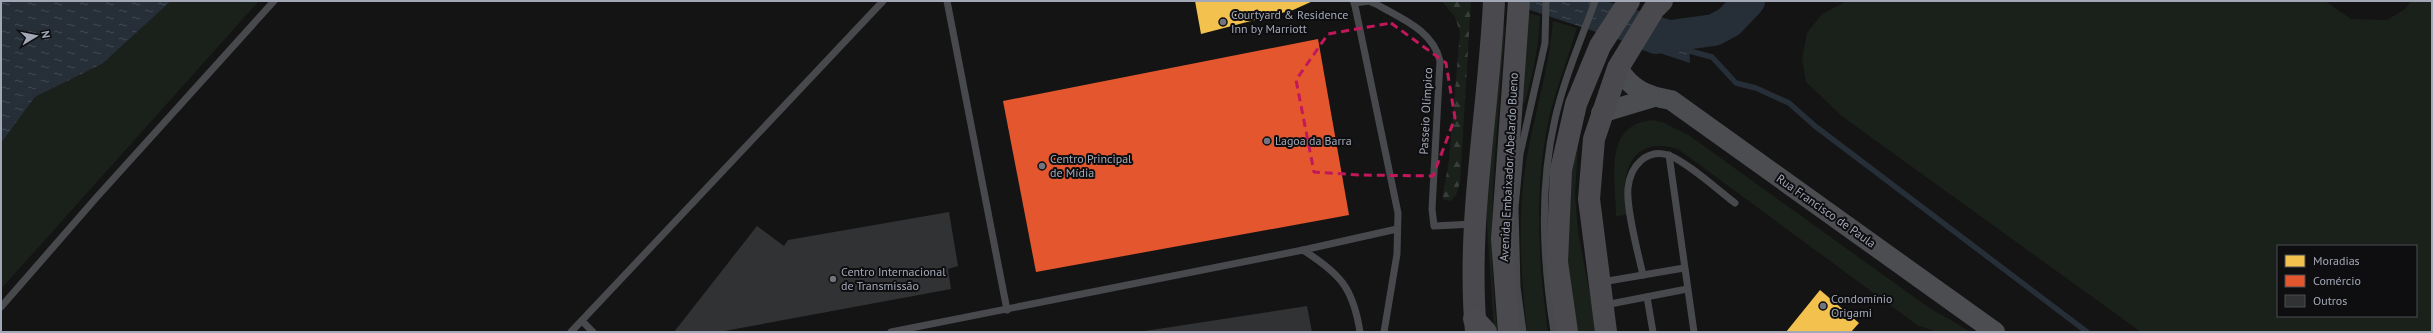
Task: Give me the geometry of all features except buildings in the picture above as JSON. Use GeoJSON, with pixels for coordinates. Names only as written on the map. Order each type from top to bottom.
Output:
{"type":"FeatureCollection","features":[{"type":"Feature","properties":{"kind":"highway","name":"Avenida Embaixador Abelardo Bueno"},"geometry":{"type":"LineString","coordinates":[[1509,332],[1502,239],[1519,1]]}},
{"type":"Feature","properties":{"kind":"highway"},"geometry":{"type":"LineString","coordinates":[[1567,332],[1557,262],[1561,170],[1576,104],[1600,46],[1629,1]]}},
{"type":"Feature","properties":{"kind":"main road"},"geometry":{"type":"LineString","coordinates":[[1479,328],[1476,224],[1494,1]]}},
{"type":"Feature","properties":{"kind":"main road"},"geometry":{"type":"LineString","coordinates":[[1606,332],[1589,199],[1594,139],[1601,113],[1622,61],[1658,5]]}},
{"type":"Feature","properties":{"kind":"street","name":"Rua Francisco de Paula"},"geometry":{"type":"LineString","coordinates":[[1622,61],[1627,83],[1654,97],[1671,100],[1996,332]]}},
{"type":"Feature","properties":{"kind":"street"},"geometry":{"type":"LineString","coordinates":[[1601,113],[1654,97]]}},
{"type":"Feature","properties":{"kind":"lane"},"geometry":{"type":"LineString","coordinates":[[1,307],[96,198],[274,1]]}},
{"type":"Feature","properties":{"kind":"lane"},"geometry":{"type":"LineString","coordinates":[[571,332],[883,1]]}},
{"type":"Feature","properties":{"kind":"lane"},"geometry":{"type":"LineString","coordinates":[[947,1],[1007,310]]}},
{"type":"Feature","properties":{"kind":"lane","name":"Passeio Olímpico"},"geometry":{"type":"LineString","coordinates":[[1354,2],[1369,1],[1422,31],[1435,45],[1440,60],[1432,209],[1434,226],[1476,224]]}},
{"type":"Feature","properties":{"kind":"lane"},"geometry":{"type":"LineString","coordinates":[[1523,332],[1517,287],[1515,208],[1520,154],[1545,43],[1546,1]]}},
{"type":"Feature","properties":{"kind":"lane"},"geometry":{"type":"LineString","coordinates":[[1554,332],[1544,254],[1546,165],[1555,118],[1595,1]]}},
{"type":"Feature","properties":{"kind":"lane"},"geometry":{"type":"LineString","coordinates":[[1354,2],[1394,192],[1397,229],[1397,254],[1384,332]]}},
{"type":"Feature","properties":{"kind":"lane"},"geometry":{"type":"LineString","coordinates":[[1642,275],[1628,188],[1633,170],[1641,159],[1649,155],[1669,155],[1735,203]]}},
{"type":"Feature","properties":{"kind":"lane"},"geometry":{"type":"LineString","coordinates":[[1669,155],[1694,332]]}},
{"type":"Feature","properties":{"kind":"lane"},"geometry":{"type":"LineString","coordinates":[[891,332],[1303,250],[1397,229]]}},
{"type":"Feature","properties":{"kind":"lane"},"geometry":{"type":"LineString","coordinates":[[1303,250],[1323,263],[1347,287],[1353,299],[1360,332]]}},
{"type":"Feature","properties":{"kind":"lane"},"geometry":{"type":"LineString","coordinates":[[1599,283],[1684,268]]}},
{"type":"Feature","properties":{"kind":"lane"},"geometry":{"type":"LineString","coordinates":[[1602,306],[1687,289]]}},
{"type":"Feature","properties":{"kind":"lane"},"geometry":{"type":"LineString","coordinates":[[1647,297],[1653,332]]}},
{"type":"Feature","properties":{"kind":"lane"},"geometry":{"type":"LineString","coordinates":[[582,321],[594,332]]}},
{"type":"Feature","properties":{"kind":"highlighted area"},"geometry":{"type":"Polygon","coordinates":[[[1391,23],[1446,63],[1455,118],[1433,176],[1360,175],[1314,172],[1296,80],[1328,34],[1391,23]]]}},
{"type":"Feature","properties":{"kind":"green space"},"geometry":{"type":"Polygon","coordinates":[[[171,1],[259,1],[1,289],[1,143],[35,97],[102,64],[171,1]]]}},
{"type":"Feature","properties":{"kind":"green space"},"geometry":{"type":"Polygon","coordinates":[[[1442,1],[1471,1],[1460,182],[1456,195],[1451,201],[1443,199],[1443,194],[1449,161],[1460,32],[1455,17],[1442,1]]]}},
{"type":"Feature","properties":{"kind":"green space"},"geometry":{"type":"Polygon","coordinates":[[[1847,1],[2325,1],[2351,19],[2387,20],[2405,9],[2411,1],[2432,1],[2432,332],[2141,332],[1843,117],[1806,82],[1802,59],[1807,33],[1822,14],[1847,1]]]}},
{"type":"Feature","properties":{"kind":"green space"},"geometry":{"type":"Polygon","coordinates":[[[1527,13],[1540,16],[1537,49],[1533,70],[1525,102],[1522,105],[1527,13]]]}},
{"type":"Feature","properties":{"kind":"green space"},"geometry":{"type":"Polygon","coordinates":[[[1553,21],[1577,28],[1549,118],[1541,171],[1539,198],[1540,251],[1548,332],[1527,332],[1521,247],[1523,183],[1529,144],[1545,74],[1553,21]]]}},
{"type":"Feature","properties":{"kind":"green space"},"geometry":{"type":"Polygon","coordinates":[[[1503,25],[1505,27],[1496,141],[1492,218],[1494,294],[1498,332],[1494,332],[1486,209],[1503,25]]]}},
{"type":"Feature","properties":{"kind":"green space"},"geometry":{"type":"Polygon","coordinates":[[[1580,116],[1575,194],[1578,232],[1597,332],[1577,332],[1565,250],[1570,159],[1580,116]]]}},
{"type":"Feature","properties":{"kind":"green space"},"geometry":{"type":"Polygon","coordinates":[[[1653,120],[1662,122],[1690,136],[1928,307],[1971,332],[1937,332],[1917,325],[1678,149],[1661,146],[1648,148],[1638,153],[1631,162],[1627,173],[1625,200],[1627,215],[1616,216],[1614,171],[1615,156],[1619,143],[1626,132],[1637,124],[1653,120]]]}},
{"type":"Feature","properties":{"kind":"water"},"geometry":{"type":"Polygon","coordinates":[[[1,1],[171,1],[102,64],[35,97],[1,143],[1,1]]]}},
{"type":"Feature","properties":{"kind":"water"},"geometry":{"type":"Polygon","coordinates":[[[1503,1],[1605,1],[1688,25],[1690,63],[1503,1]]]}},
{"type":"Feature","properties":{"kind":"waterway"},"geometry":{"type":"LineString","coordinates":[[1645,34],[1656,38],[1714,30],[1729,22],[1749,1]]}},
{"type":"Feature","properties":{"kind":"waterway"},"geometry":{"type":"LineString","coordinates":[[1682,49],[1712,57],[1736,83],[1756,88],[1789,103],[1815,126],[2087,332]]}},
{"type":"Feature","properties":{"kind":"place","name":"Courtyard & Residence Inn by Marriott"},"geometry":{"type":"Point","coordinates":[1223,22]}},
{"type":"Feature","properties":{"kind":"place","name":"Lagoa da Barra"},"geometry":{"type":"Point","coordinates":[1267,141]}},
{"type":"Feature","properties":{"kind":"place","name":"Centro Principal de Mídia"},"geometry":{"type":"Point","coordinates":[1042,166]}},
{"type":"Feature","properties":{"kind":"place","name":"Centro Internacional de Transmissão"},"geometry":{"type":"Point","coordinates":[833,279]}},
{"type":"Feature","properties":{"kind":"place","name":"Condomínio Origami"},"geometry":{"type":"Point","coordinates":[1823,306]}}]}
